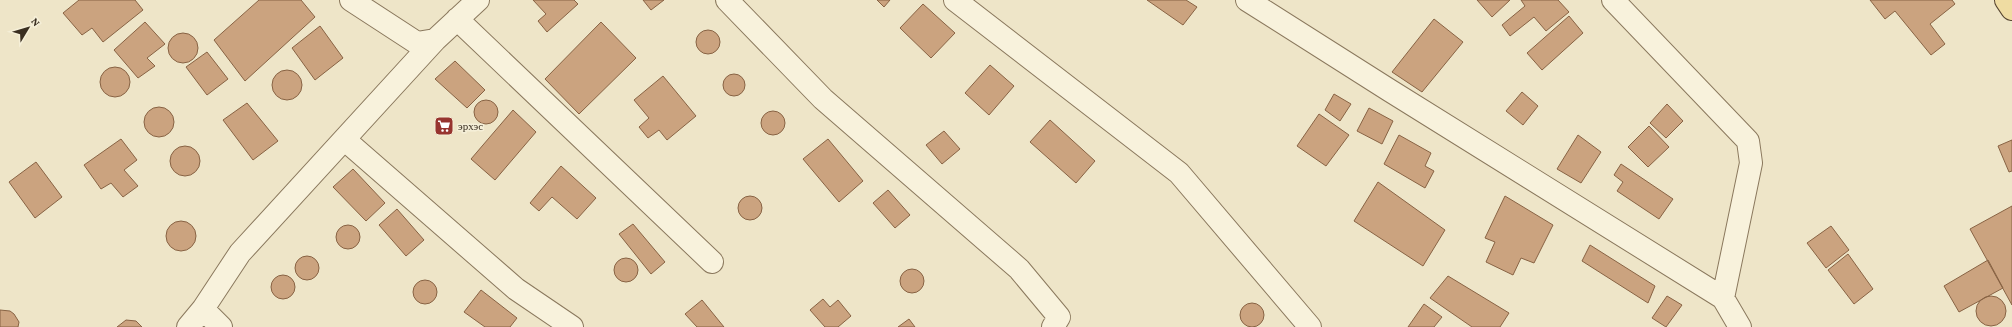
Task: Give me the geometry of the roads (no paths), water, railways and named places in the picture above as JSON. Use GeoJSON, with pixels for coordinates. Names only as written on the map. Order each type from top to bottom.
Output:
{"type":"FeatureCollection","features":[{"type":"Feature","properties":{"kind":"main road"},"geometry":{"type":"LineString","coordinates":[[2006,0],[2012,9]]}},
{"type":"Feature","properties":{"kind":"street"},"geometry":{"type":"LineString","coordinates":[[351,0],[417,43],[435,40]]}},
{"type":"Feature","properties":{"kind":"street"},"geometry":{"type":"LineString","coordinates":[[188,327],[203,309],[240,253],[303,182],[345,140],[435,40],[478,0]]}},
{"type":"Feature","properties":{"kind":"street"},"geometry":{"type":"LineString","coordinates":[[727,0],[823,99],[1019,269],[1058,317],[1053,327]]}},
{"type":"Feature","properties":{"kind":"street"},"geometry":{"type":"LineString","coordinates":[[955,0],[1179,173],[1310,327]]}},
{"type":"Feature","properties":{"kind":"street"},"geometry":{"type":"LineString","coordinates":[[1247,0],[1723,298],[1740,327]]}},
{"type":"Feature","properties":{"kind":"street"},"geometry":{"type":"LineString","coordinates":[[1613,0],[1748,141],[1751,163],[1723,298]]}},
{"type":"Feature","properties":{"kind":"street"},"geometry":{"type":"LineString","coordinates":[[457,19],[712,262]]}},
{"type":"Feature","properties":{"kind":"street"},"geometry":{"type":"LineString","coordinates":[[345,140],[516,289],[572,327]]}},
{"type":"Feature","properties":{"kind":"street"},"geometry":{"type":"LineString","coordinates":[[203,309],[221,327]]}},
{"type":"Feature","properties":{"kind":"place","name":"эрхэс"},"geometry":{"type":"Point","coordinates":[444,126]}}]}
